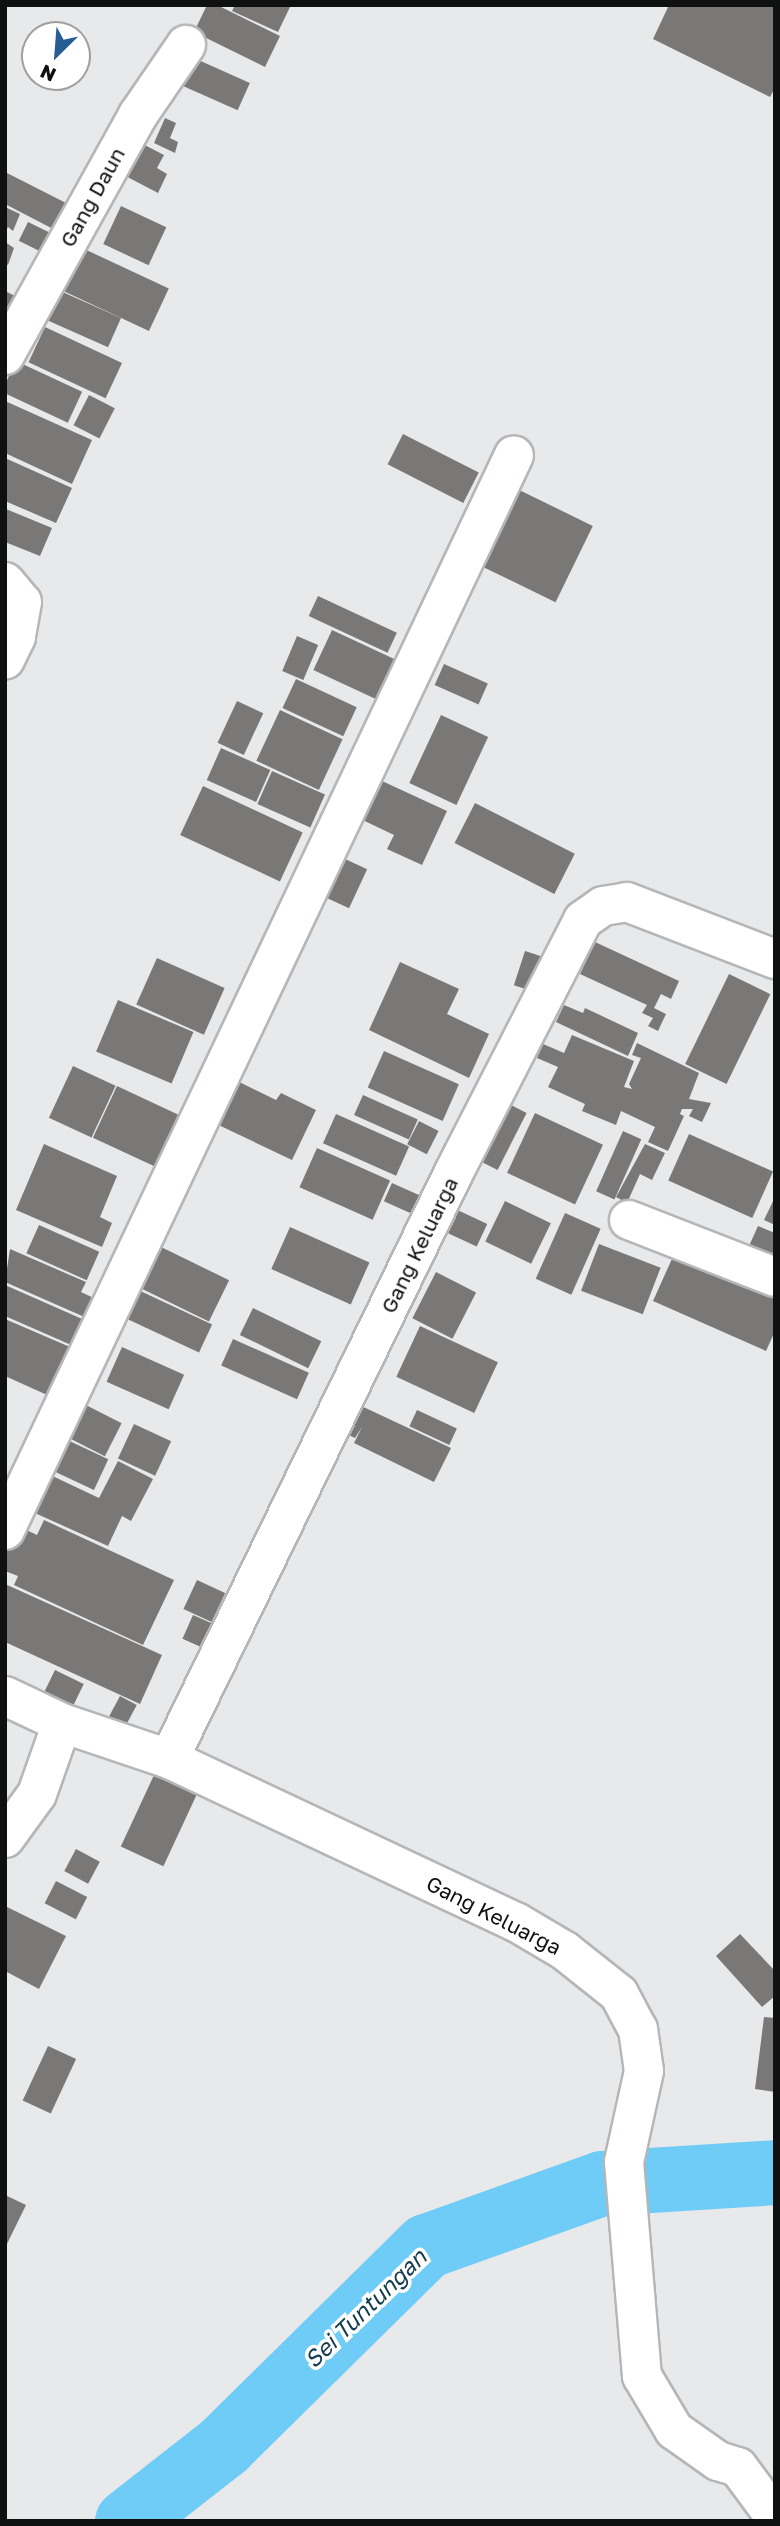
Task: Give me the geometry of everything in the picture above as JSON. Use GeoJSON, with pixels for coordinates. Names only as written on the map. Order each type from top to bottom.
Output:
{"type":"FeatureCollection","features":[{"type":"Feature","properties":{"kind":"street","name":"Gang Daun"},"geometry":{"type":"LineString","coordinates":[[5,355],[138,115],[186,45]]}},
{"type":"Feature","properties":{"kind":"street"},"geometry":{"type":"LineString","coordinates":[[5,1530],[514,455]]}},
{"type":"Feature","properties":{"kind":"street"},"geometry":{"type":"LineString","coordinates":[[5,582],[22,602],[16,637],[5,660]]}},
{"type":"Feature","properties":{"kind":"street","name":"Gang Keluarga"},"geometry":{"type":"LineString","coordinates":[[169,1759],[459,1163],[583,920],[603,906],[627,902],[775,959]]}},
{"type":"Feature","properties":{"kind":"street"},"geometry":{"type":"LineString","coordinates":[[629,1220],[775,1277]]}},
{"type":"Feature","properties":{"kind":"street","name":"Gang Keluarga"},"geometry":{"type":"LineString","coordinates":[[5,1696],[62,1723],[169,1759],[516,1922],[565,1951],[618,1994],[638,2029],[644,2071],[624,2162],[642,2376],[674,2430],[718,2461],[738,2467],[775,2517]]}},
{"type":"Feature","properties":{"kind":"street"},"geometry":{"type":"LineString","coordinates":[[5,1838],[37,1794],[62,1723]]}},
{"type":"Feature","properties":{"kind":"street"},"geometry":{"type":"LineString","coordinates":[[738,2467],[775,2482]]}},
{"type":"Feature","properties":{"kind":"building"},"geometry":{"type":"Polygon","coordinates":[[[207,5],[217,5],[280,36],[265,67],[194,32],[207,5]]]}},
{"type":"Feature","properties":{"kind":"building"},"geometry":{"type":"Polygon","coordinates":[[[235,5],[291,5],[278,32],[232,11],[235,5]]]}},
{"type":"Feature","properties":{"kind":"building"},"geometry":{"type":"Polygon","coordinates":[[[669,5],[775,5],[775,88],[770,97],[653,39],[669,5]]]}},
{"type":"Feature","properties":{"kind":"building"},"geometry":{"type":"Polygon","coordinates":[[[185,54],[250,83],[238,110],[173,81],[185,54]]]}},
{"type":"Feature","properties":{"kind":"building"},"geometry":{"type":"Polygon","coordinates":[[[165,118],[176,123],[170,138],[178,142],[175,153],[154,143],[165,118]]]}},
{"type":"Feature","properties":{"kind":"building"},"geometry":{"type":"Polygon","coordinates":[[[133,139],[164,155],[157,168],[167,174],[158,193],[116,171],[133,139]]]}},
{"type":"Feature","properties":{"kind":"building"},"geometry":{"type":"Polygon","coordinates":[[[5,172],[70,205],[57,231],[5,204],[5,172]]]}},
{"type":"Feature","properties":{"kind":"building"},"geometry":{"type":"Polygon","coordinates":[[[121,206],[166,227],[149,265],[103,244],[121,206]]]}},
{"type":"Feature","properties":{"kind":"building"},"geometry":{"type":"Polygon","coordinates":[[[5,207],[20,214],[13,231],[8,227],[5,232],[5,207]]]}},
{"type":"Feature","properties":{"kind":"building"},"geometry":{"type":"Polygon","coordinates":[[[28,222],[53,234],[44,253],[19,241],[28,222]]]}},
{"type":"Feature","properties":{"kind":"building"},"geometry":{"type":"Polygon","coordinates":[[[5,242],[14,248],[8,265],[5,264],[5,242]]]}},
{"type":"Feature","properties":{"kind":"building"},"geometry":{"type":"Polygon","coordinates":[[[80,247],[169,288],[149,331],[60,290],[80,247]]]}},
{"type":"Feature","properties":{"kind":"building"},"geometry":{"type":"Polygon","coordinates":[[[58,290],[121,318],[108,347],[45,319],[58,290]]]}},
{"type":"Feature","properties":{"kind":"building"},"geometry":{"type":"Polygon","coordinates":[[[5,291],[15,296],[5,316],[5,291]]]}},
{"type":"Feature","properties":{"kind":"building"},"geometry":{"type":"Polygon","coordinates":[[[45,327],[122,363],[106,398],[29,362],[45,327]]]}},
{"type":"Feature","properties":{"kind":"building"},"geometry":{"type":"Polygon","coordinates":[[[16,361],[82,392],[68,423],[5,393],[5,385],[16,361]]]}},
{"type":"Feature","properties":{"kind":"building"},"geometry":{"type":"Polygon","coordinates":[[[89,395],[115,408],[99,438],[74,425],[89,395]]]}},
{"type":"Feature","properties":{"kind":"building"},"geometry":{"type":"Polygon","coordinates":[[[5,401],[92,440],[72,484],[5,453],[5,401]]]}},
{"type":"Feature","properties":{"kind":"building"},"geometry":{"type":"Polygon","coordinates":[[[403,434],[479,473],[463,503],[388,464],[403,434]]]}},
{"type":"Feature","properties":{"kind":"building"},"geometry":{"type":"Polygon","coordinates":[[[5,458],[72,488],[56,523],[5,501],[5,458]]]}},
{"type":"Feature","properties":{"kind":"building"},"geometry":{"type":"Polygon","coordinates":[[[511,486],[593,526],[556,602],[474,562],[511,486]]]}},
{"type":"Feature","properties":{"kind":"building"},"geometry":{"type":"Polygon","coordinates":[[[6,509],[52,528],[40,556],[5,542],[6,509]]]}},
{"type":"Feature","properties":{"kind":"building"},"geometry":{"type":"Polygon","coordinates":[[[318,596],[397,633],[388,653],[309,616],[318,596]]]}},
{"type":"Feature","properties":{"kind":"building"},"geometry":{"type":"Polygon","coordinates":[[[332,630],[402,663],[383,702],[313,670],[332,630]]]}},
{"type":"Feature","properties":{"kind":"building"},"geometry":{"type":"Polygon","coordinates":[[[297,636],[318,645],[303,680],[282,671],[297,636]]]}},
{"type":"Feature","properties":{"kind":"building"},"geometry":{"type":"Polygon","coordinates":[[[444,664],[488,684],[478,705],[435,685],[444,664]]]}},
{"type":"Feature","properties":{"kind":"building"},"geometry":{"type":"Polygon","coordinates":[[[296,679],[357,707],[343,736],[282,708],[296,679]]]}},
{"type":"Feature","properties":{"kind":"building"},"geometry":{"type":"Polygon","coordinates":[[[237,701],[263,713],[244,755],[218,743],[237,701]]]}},
{"type":"Feature","properties":{"kind":"building"},"geometry":{"type":"Polygon","coordinates":[[[280,710],[343,739],[319,790],[256,761],[280,710]]]}},
{"type":"Feature","properties":{"kind":"building"},"geometry":{"type":"Polygon","coordinates":[[[441,715],[488,737],[456,805],[409,783],[441,715]]]}},
{"type":"Feature","properties":{"kind":"building"},"geometry":{"type":"Polygon","coordinates":[[[221,748],[270,770],[256,802],[207,780],[221,748]]]}},
{"type":"Feature","properties":{"kind":"building"},"geometry":{"type":"Polygon","coordinates":[[[272,771],[325,795],[310,827],[257,804],[272,771]]]}},
{"type":"Feature","properties":{"kind":"building"},"geometry":{"type":"Polygon","coordinates":[[[369,775],[447,811],[422,865],[387,849],[394,835],[350,814],[369,775]]]}},
{"type":"Feature","properties":{"kind":"building"},"geometry":{"type":"Polygon","coordinates":[[[203,786],[303,832],[280,881],[180,835],[203,786]]]}},
{"type":"Feature","properties":{"kind":"building"},"geometry":{"type":"Polygon","coordinates":[[[475,803],[575,854],[554,894],[455,843],[475,803]]]}},
{"type":"Feature","properties":{"kind":"building"},"geometry":{"type":"Polygon","coordinates":[[[330,852],[367,869],[349,908],[312,891],[330,852]]]}},
{"type":"Feature","properties":{"kind":"building"},"geometry":{"type":"Polygon","coordinates":[[[595,942],[679,981],[671,999],[661,994],[654,1008],[666,1014],[658,1031],[648,1026],[653,1018],[642,1013],[647,1005],[580,974],[595,942]]]}},
{"type":"Feature","properties":{"kind":"building"},"geometry":{"type":"Polygon","coordinates":[[[525,951],[546,958],[535,992],[514,985],[525,951]]]}},
{"type":"Feature","properties":{"kind":"building"},"geometry":{"type":"Polygon","coordinates":[[[157,958],[225,988],[204,1035],[136,1005],[157,958]]]}},
{"type":"Feature","properties":{"kind":"building"},"geometry":{"type":"Polygon","coordinates":[[[400,962],[459,989],[447,1014],[489,1034],[469,1078],[369,1030],[400,962]]]}},
{"type":"Feature","properties":{"kind":"building"},"geometry":{"type":"Polygon","coordinates":[[[729,974],[770,994],[727,1084],[685,1064],[729,974]]]}},
{"type":"Feature","properties":{"kind":"building"},"geometry":{"type":"Polygon","coordinates":[[[118,1000],[193,1032],[172,1084],[96,1052],[118,1000]]]}},
{"type":"Feature","properties":{"kind":"building"},"geometry":{"type":"Polygon","coordinates":[[[564,1005],[583,1013],[585,1008],[638,1033],[628,1056],[556,1022],[564,1005]]]}},
{"type":"Feature","properties":{"kind":"building"},"geometry":{"type":"Polygon","coordinates":[[[572,1035],[634,1061],[624,1087],[632,1089],[629,1084],[641,1058],[632,1055],[637,1043],[699,1073],[689,1099],[711,1103],[702,1122],[689,1116],[693,1109],[682,1109],[680,1114],[684,1116],[668,1151],[648,1142],[655,1127],[621,1111],[616,1125],[582,1111],[585,1104],[548,1087],[558,1067],[537,1058],[543,1044],[564,1053],[572,1035]]]}},
{"type":"Feature","properties":{"kind":"building"},"geometry":{"type":"Polygon","coordinates":[[[384,1051],[459,1084],[443,1121],[368,1088],[384,1051]]]}},
{"type":"Feature","properties":{"kind":"building"},"geometry":{"type":"Polygon","coordinates":[[[73,1066],[116,1086],[92,1138],[49,1118],[73,1066]]]}},
{"type":"Feature","properties":{"kind":"building"},"geometry":{"type":"Polygon","coordinates":[[[229,1077],[276,1100],[281,1093],[316,1110],[292,1160],[208,1120],[229,1077]]]}},
{"type":"Feature","properties":{"kind":"building"},"geometry":{"type":"Polygon","coordinates":[[[117,1086],[180,1115],[155,1167],[93,1138],[117,1086]]]}},
{"type":"Feature","properties":{"kind":"building"},"geometry":{"type":"Polygon","coordinates":[[[363,1095],[418,1119],[409,1140],[354,1115],[363,1095]]]}},
{"type":"Feature","properties":{"kind":"building"},"geometry":{"type":"Polygon","coordinates":[[[499,1099],[527,1113],[498,1170],[470,1156],[499,1099]]]}},
{"type":"Feature","properties":{"kind":"building"},"geometry":{"type":"Polygon","coordinates":[[[535,1113],[603,1145],[575,1205],[507,1173],[535,1113]]]}},
{"type":"Feature","properties":{"kind":"building"},"geometry":{"type":"Polygon","coordinates":[[[336,1114],[409,1147],[396,1176],[323,1143],[336,1114]]]}},
{"type":"Feature","properties":{"kind":"building"},"geometry":{"type":"Polygon","coordinates":[[[419,1121],[439,1131],[427,1154],[407,1144],[419,1121]]]}},
{"type":"Feature","properties":{"kind":"building"},"geometry":{"type":"Polygon","coordinates":[[[623,1131],[641,1139],[614,1199],[596,1191],[623,1131]]]}},
{"type":"Feature","properties":{"kind":"building"},"geometry":{"type":"Polygon","coordinates":[[[689,1134],[773,1171],[752,1218],[668,1181],[689,1134]]]}},
{"type":"Feature","properties":{"kind":"building"},"geometry":{"type":"Polygon","coordinates":[[[44,1144],[117,1176],[100,1217],[112,1223],[102,1247],[16,1210],[44,1144]]]}},
{"type":"Feature","properties":{"kind":"building"},"geometry":{"type":"Polygon","coordinates":[[[645,1144],[665,1153],[652,1180],[640,1174],[627,1203],[616,1197],[645,1144]]]}},
{"type":"Feature","properties":{"kind":"building"},"geometry":{"type":"Polygon","coordinates":[[[317,1148],[390,1181],[373,1220],[300,1187],[317,1148]]]}},
{"type":"Feature","properties":{"kind":"building"},"geometry":{"type":"Polygon","coordinates":[[[392,1183],[419,1195],[411,1213],[384,1201],[392,1183]]]}},
{"type":"Feature","properties":{"kind":"building"},"geometry":{"type":"Polygon","coordinates":[[[775,1197],[775,1225],[764,1220],[775,1197]]]}},
{"type":"Feature","properties":{"kind":"building"},"geometry":{"type":"Polygon","coordinates":[[[505,1201],[551,1223],[531,1264],[485,1241],[505,1201]]]}},
{"type":"Feature","properties":{"kind":"building"},"geometry":{"type":"Polygon","coordinates":[[[451,1207],[487,1224],[477,1247],[440,1230],[451,1207]]]}},
{"type":"Feature","properties":{"kind":"building"},"geometry":{"type":"Polygon","coordinates":[[[565,1213],[601,1229],[571,1295],[536,1279],[565,1213]]]}},
{"type":"Feature","properties":{"kind":"building"},"geometry":{"type":"Polygon","coordinates":[[[39,1225],[99,1252],[87,1280],[26,1253],[39,1225]]]}},
{"type":"Feature","properties":{"kind":"building"},"geometry":{"type":"Polygon","coordinates":[[[758,1226],[775,1233],[775,1258],[749,1246],[758,1226]]]}},
{"type":"Feature","properties":{"kind":"building"},"geometry":{"type":"Polygon","coordinates":[[[290,1227],[369,1262],[351,1304],[271,1269],[290,1227]]]}},
{"type":"Feature","properties":{"kind":"building"},"geometry":{"type":"Polygon","coordinates":[[[599,1244],[661,1268],[643,1314],[581,1291],[599,1244]]]}},
{"type":"Feature","properties":{"kind":"building"},"geometry":{"type":"Polygon","coordinates":[[[159,1246],[229,1280],[209,1322],[139,1287],[159,1246]]]}},
{"type":"Feature","properties":{"kind":"building"},"geometry":{"type":"Polygon","coordinates":[[[10,1249],[86,1282],[81,1292],[98,1300],[89,1319],[5,1282],[10,1249]]]}},
{"type":"Feature","properties":{"kind":"building"},"geometry":{"type":"Polygon","coordinates":[[[676,1250],[775,1292],[775,1331],[766,1351],[653,1301],[676,1250]]]}},
{"type":"Feature","properties":{"kind":"building"},"geometry":{"type":"Polygon","coordinates":[[[436,1272],[476,1292],[452,1339],[412,1318],[436,1272]]]}},
{"type":"Feature","properties":{"kind":"building"},"geometry":{"type":"Polygon","coordinates":[[[5,1285],[89,1322],[78,1348],[5,1316],[5,1285]]]}},
{"type":"Feature","properties":{"kind":"building"},"geometry":{"type":"Polygon","coordinates":[[[136,1289],[212,1324],[199,1353],[123,1317],[136,1289]]]}},
{"type":"Feature","properties":{"kind":"building"},"geometry":{"type":"Polygon","coordinates":[[[253,1308],[321,1341],[308,1368],[240,1335],[253,1308]]]}},
{"type":"Feature","properties":{"kind":"building"},"geometry":{"type":"Polygon","coordinates":[[[5,1319],[77,1350],[56,1399],[5,1376],[5,1319]]]}},
{"type":"Feature","properties":{"kind":"building"},"geometry":{"type":"Polygon","coordinates":[[[420,1326],[498,1362],[474,1413],[396,1377],[420,1326]]]}},
{"type":"Feature","properties":{"kind":"building"},"geometry":{"type":"Polygon","coordinates":[[[233,1339],[309,1373],[297,1399],[221,1365],[233,1339]]]}},
{"type":"Feature","properties":{"kind":"building"},"geometry":{"type":"Polygon","coordinates":[[[122,1347],[184,1375],[169,1409],[107,1382],[122,1347]]]}},
{"type":"Feature","properties":{"kind":"building"},"geometry":{"type":"Polygon","coordinates":[[[78,1401],[122,1423],[105,1456],[61,1434],[78,1401]]]}},
{"type":"Feature","properties":{"kind":"building"},"geometry":{"type":"Polygon","coordinates":[[[357,1404],[451,1448],[434,1482],[354,1443],[362,1427],[355,1438],[342,1432],[357,1404]]]}},
{"type":"Feature","properties":{"kind":"building"},"geometry":{"type":"Polygon","coordinates":[[[417,1410],[457,1429],[449,1445],[409,1426],[417,1410]]]}},
{"type":"Feature","properties":{"kind":"building"},"geometry":{"type":"Polygon","coordinates":[[[134,1424],[171,1441],[155,1476],[118,1458],[134,1424]]]}},
{"type":"Feature","properties":{"kind":"building"},"geometry":{"type":"Polygon","coordinates":[[[63,1438],[108,1459],[94,1490],[49,1469],[63,1438]]]}},
{"type":"Feature","properties":{"kind":"building"},"geometry":{"type":"Polygon","coordinates":[[[118,1461],[153,1479],[131,1521],[122,1516],[108,1546],[26,1509],[44,1472],[99,1498],[118,1461]]]}},
{"type":"Feature","properties":{"kind":"building"},"geometry":{"type":"Polygon","coordinates":[[[44,1520],[174,1580],[143,1645],[14,1585],[18,1576],[5,1571],[5,1549],[16,1525],[37,1535],[44,1520]]]}},
{"type":"Feature","properties":{"kind":"building"},"geometry":{"type":"Polygon","coordinates":[[[197,1580],[225,1593],[212,1622],[183,1609],[197,1580]]]}},
{"type":"Feature","properties":{"kind":"building"},"geometry":{"type":"Polygon","coordinates":[[[5,1584],[162,1655],[140,1704],[5,1642],[5,1584]]]}},
{"type":"Feature","properties":{"kind":"building"},"geometry":{"type":"Polygon","coordinates":[[[193,1615],[215,1625],[204,1649],[182,1639],[193,1615]]]}},
{"type":"Feature","properties":{"kind":"building"},"geometry":{"type":"Polygon","coordinates":[[[55,1670],[84,1684],[71,1710],[42,1696],[55,1670]]]}},
{"type":"Feature","properties":{"kind":"building"},"geometry":{"type":"Polygon","coordinates":[[[120,1696],[137,1705],[124,1729],[107,1720],[120,1696]]]}},
{"type":"Feature","properties":{"kind":"building"},"geometry":{"type":"Polygon","coordinates":[[[155,1773],[198,1793],[163,1866],[121,1846],[155,1773]]]}},
{"type":"Feature","properties":{"kind":"building"},"geometry":{"type":"Polygon","coordinates":[[[76,1849],[100,1862],[88,1884],[64,1871],[76,1849]]]}},
{"type":"Feature","properties":{"kind":"building"},"geometry":{"type":"Polygon","coordinates":[[[56,1881],[87,1897],[76,1919],[45,1903],[56,1881]]]}},
{"type":"Feature","properties":{"kind":"building"},"geometry":{"type":"Polygon","coordinates":[[[5,1906],[66,1936],[39,1989],[5,1971],[5,1906]]]}},
{"type":"Feature","properties":{"kind":"building"},"geometry":{"type":"Polygon","coordinates":[[[740,1934],[775,1971],[775,1996],[762,2007],[716,1956],[740,1934]]]}},
{"type":"Feature","properties":{"kind":"building"},"geometry":{"type":"Polygon","coordinates":[[[764,2017],[775,2018],[775,2092],[755,2089],[764,2017]]]}},
{"type":"Feature","properties":{"kind":"building"},"geometry":{"type":"Polygon","coordinates":[[[48,2046],[76,2059],[51,2113],[23,2100],[48,2046]]]}},
{"type":"Feature","properties":{"kind":"building"},"geometry":{"type":"Polygon","coordinates":[[[5,2195],[26,2205],[5,2248],[5,2195]]]}},
{"type":"Feature","properties":{"kind":"waterway","name":"Sei Tuntungan"},"geometry":{"type":"LineString","coordinates":[[127,2521],[223,2446],[426,2246],[602,2183],[775,2172]]}}]}
